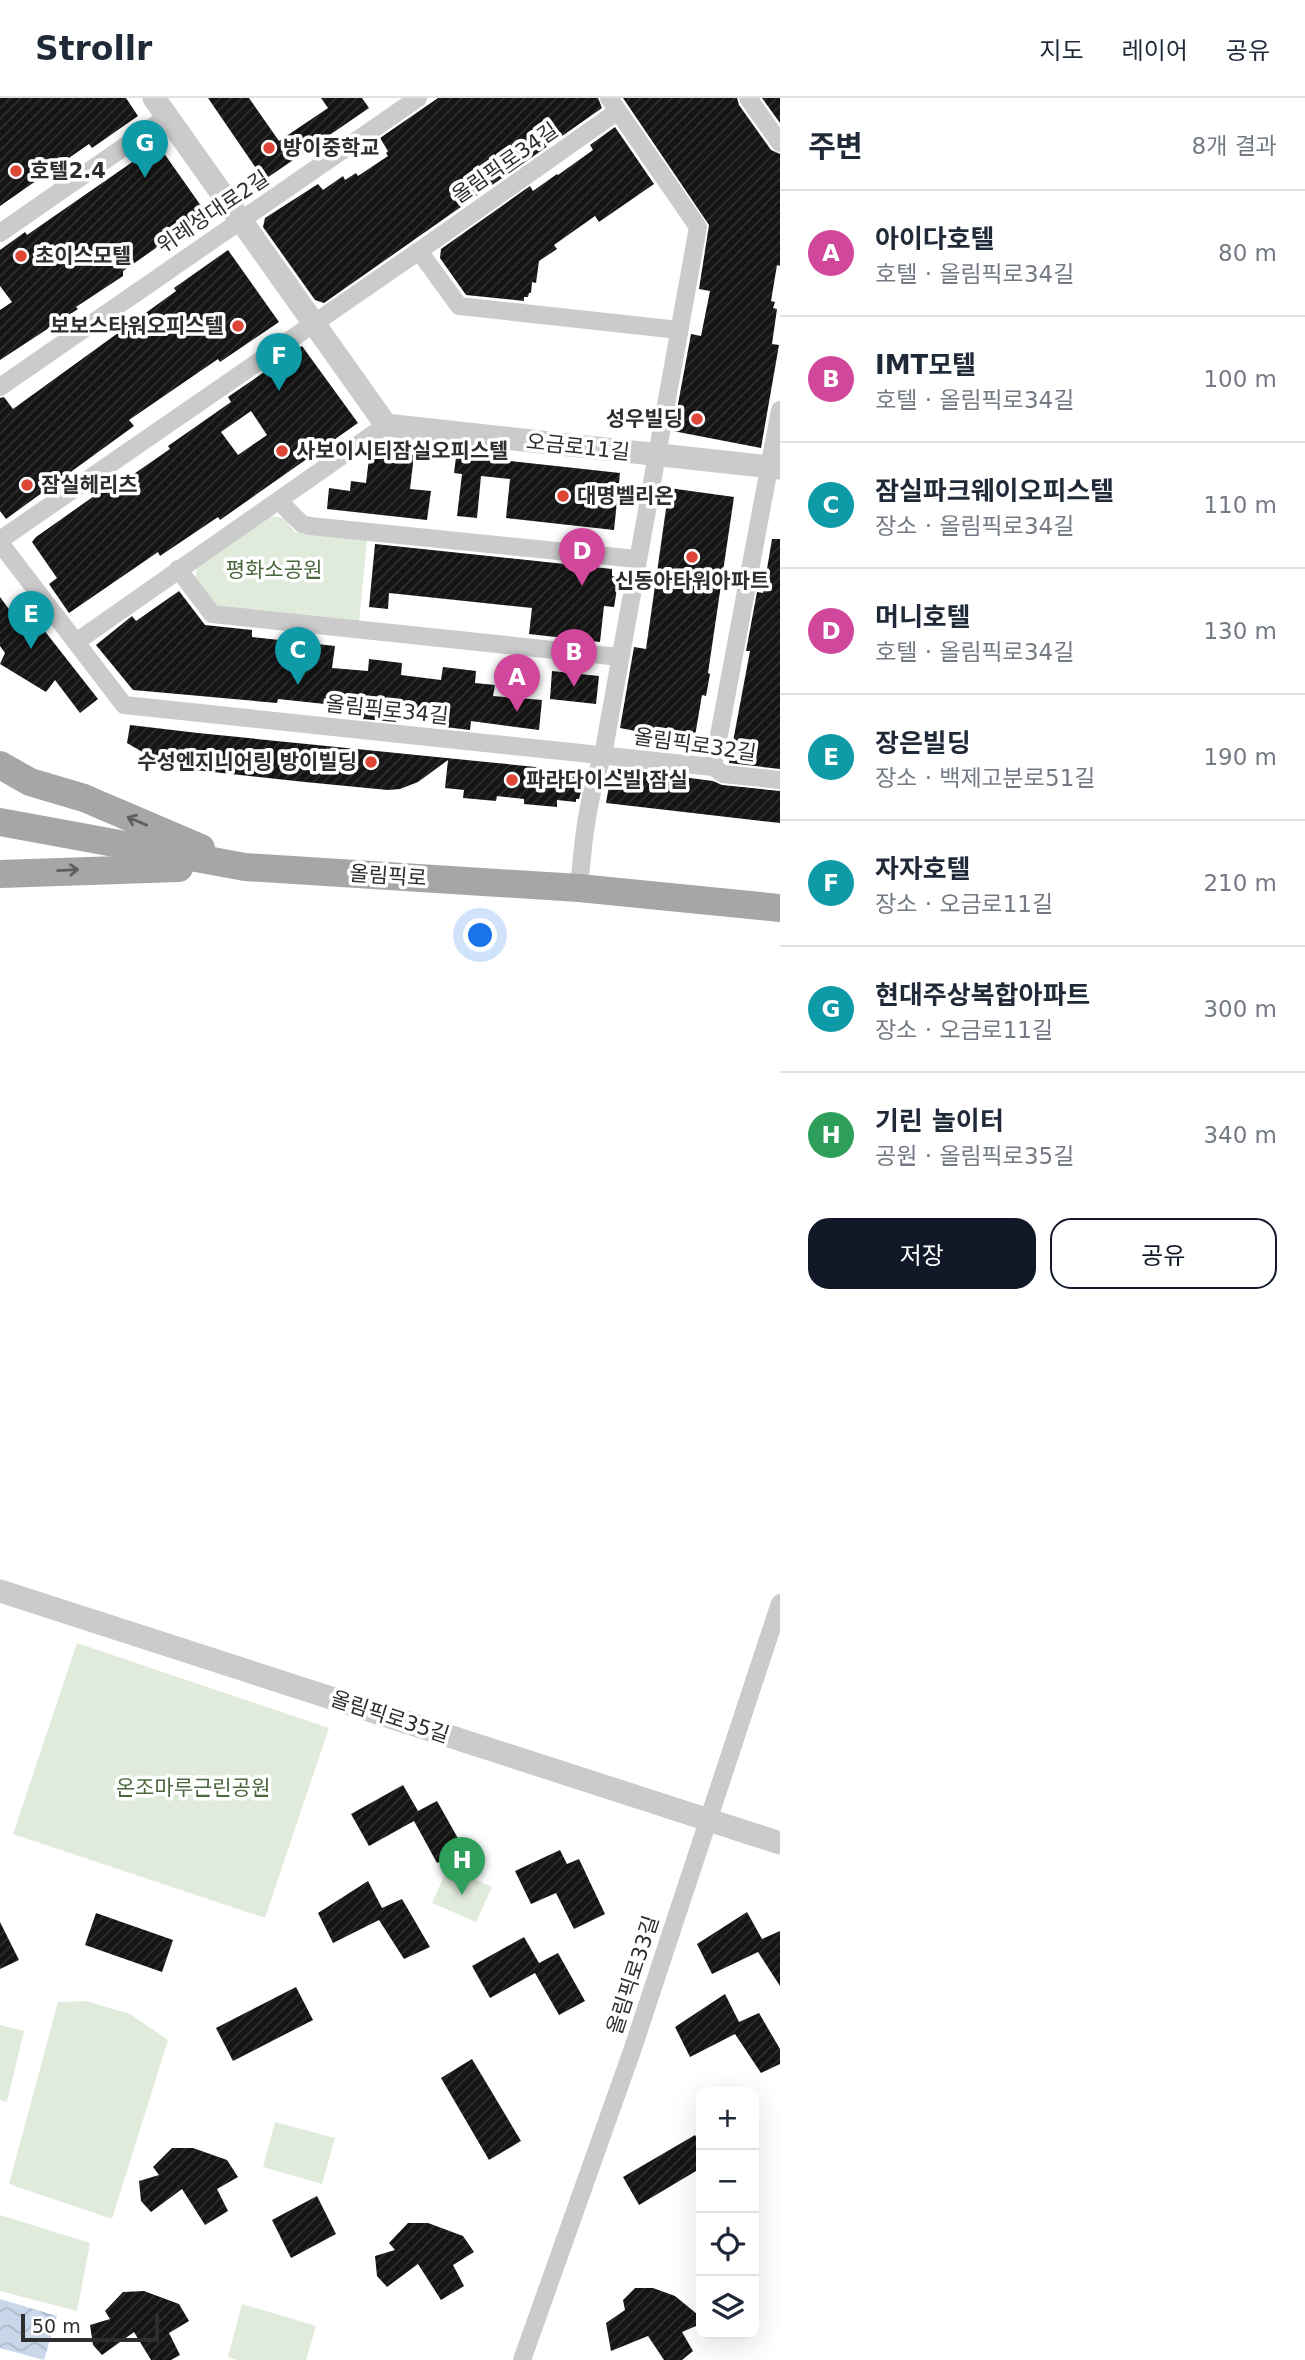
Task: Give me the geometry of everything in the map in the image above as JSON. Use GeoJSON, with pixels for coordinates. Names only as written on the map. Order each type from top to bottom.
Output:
{"type":"FeatureCollection","features":[{"type":"Feature","properties":{"kind":"main road"},"geometry":{"type":"LineString","coordinates":[[0,765],[30,782],[84,797],[245,867]]}},
{"type":"Feature","properties":{"kind":"main road","name":"올림픽로"},"geometry":{"type":"LineString","coordinates":[[0,822],[245,867],[579,888],[780,908]]}},
{"type":"Feature","properties":{"kind":"main road"},"geometry":{"type":"LineString","coordinates":[[0,874],[85,869],[245,867]]}},
{"type":"Feature","properties":{"kind":"street","name":"위례성대로2길"},"geometry":{"type":"LineString","coordinates":[[0,387],[418,98]]}},
{"type":"Feature","properties":{"kind":"street"},"geometry":{"type":"LineString","coordinates":[[748,98],[780,143]]}},
{"type":"Feature","properties":{"kind":"street","name":"올림픽로34길"},"geometry":{"type":"LineString","coordinates":[[314,324],[419,251],[614,104],[698,227],[603,755],[593,781],[583,839],[579,888]]}},
{"type":"Feature","properties":{"kind":"street"},"geometry":{"type":"LineString","coordinates":[[0,233],[160,107],[386,425],[76,642],[0,542],[314,324]]}},
{"type":"Feature","properties":{"kind":"street"},"geometry":{"type":"LineString","coordinates":[[419,251],[459,306],[678,330]]}},
{"type":"Feature","properties":{"kind":"street"},"geometry":{"type":"LineString","coordinates":[[713,767],[775,468],[780,411]]}},
{"type":"Feature","properties":{"kind":"street","name":"오금로11길"},"geometry":{"type":"LineString","coordinates":[[386,425],[775,468]]}},
{"type":"Feature","properties":{"kind":"street"},"geometry":{"type":"LineString","coordinates":[[279,501],[302,524],[310,526],[637,559]]}},
{"type":"Feature","properties":{"kind":"street"},"geometry":{"type":"LineString","coordinates":[[178,569],[212,614],[620,657]]}},
{"type":"Feature","properties":{"kind":"street","name":"올림픽로34길"},"geometry":{"type":"LineString","coordinates":[[76,642],[124,705],[603,755]]}},
{"type":"Feature","properties":{"kind":"street","name":"올림픽로32길"},"geometry":{"type":"LineString","coordinates":[[603,755],[713,767],[723,774],[780,780]]}},
{"type":"Feature","properties":{"kind":"street","name":"올림픽로35길"},"geometry":{"type":"LineString","coordinates":[[0,1591],[780,1843]]}},
{"type":"Feature","properties":{"kind":"street","name":"올림픽로33길"},"geometry":{"type":"LineString","coordinates":[[522,2360],[632,2051],[780,1603]]}},
{"type":"Feature","properties":{"kind":"green space","name":"평화소공원"},"geometry":{"type":"Polygon","coordinates":[[[270,516],[284,518],[295,532],[367,540],[359,622],[216,607],[195,580],[197,566],[270,516]]]}},
{"type":"Feature","properties":{"kind":"green space","name":"온조마루근린공원"},"geometry":{"type":"Polygon","coordinates":[[[77,1643],[329,1728],[265,1918],[13,1834],[77,1643]]]}},
{"type":"Feature","properties":{"kind":"green space"},"geometry":{"type":"Polygon","coordinates":[[[448,1867],[492,1887],[476,1922],[432,1903],[448,1867]]]}},
{"type":"Feature","properties":{"kind":"green space"},"geometry":{"type":"Polygon","coordinates":[[[86,2001],[130,2014],[168,2040],[112,2219],[9,2184],[58,2002],[86,2001]]]}},
{"type":"Feature","properties":{"kind":"green space"},"geometry":{"type":"Polygon","coordinates":[[[0,2025],[24,2031],[7,2102],[0,2100],[0,2025]]]}},
{"type":"Feature","properties":{"kind":"green space"},"geometry":{"type":"Polygon","coordinates":[[[275,2122],[335,2138],[322,2184],[263,2167],[275,2122]]]}},
{"type":"Feature","properties":{"kind":"green space"},"geometry":{"type":"Polygon","coordinates":[[[0,2215],[90,2243],[77,2311],[0,2291],[0,2215]]]}},
{"type":"Feature","properties":{"kind":"green space"},"geometry":{"type":"Polygon","coordinates":[[[242,2304],[316,2326],[306,2360],[236,2360],[228,2357],[242,2304]]]}},
{"type":"Feature","properties":{"kind":"water"},"geometry":{"type":"Polygon","coordinates":[[[0,2299],[57,2316],[44,2360],[0,2348],[0,2299]]]}},
{"type":"Feature","properties":{"kind":"building"},"geometry":{"type":"Polygon","coordinates":[[[0,98],[126,98],[138,116],[92,148],[89,144],[0,206],[0,98]]]}},
{"type":"Feature","properties":{"kind":"building"},"geometry":{"type":"Polygon","coordinates":[[[208,98],[249,98],[279,141],[328,108],[321,98],[362,98],[369,108],[264,180],[208,98]]]}},
{"type":"Feature","properties":{"kind":"building"},"geometry":{"type":"Polygon","coordinates":[[[438,98],[598,98],[602,108],[324,303],[315,300],[263,227],[265,218],[318,184],[323,190],[343,176],[345,180],[356,173],[358,176],[388,156],[380,138],[438,98]]]}},
{"type":"Feature","properties":{"kind":"building"},"geometry":{"type":"Polygon","coordinates":[[[623,98],[737,98],[739,105],[771,150],[780,154],[780,266],[777,265],[771,301],[775,302],[773,308],[777,309],[772,344],[779,345],[761,448],[673,431],[691,334],[701,336],[710,291],[699,289],[709,225],[623,98]]]}},
{"type":"Feature","properties":{"kind":"building"},"geometry":{"type":"Polygon","coordinates":[[[762,98],[780,98],[780,123],[762,98]]]}},
{"type":"Feature","properties":{"kind":"building"},"geometry":{"type":"Polygon","coordinates":[[[615,127],[654,184],[599,222],[595,216],[554,245],[557,249],[539,261],[536,283],[532,282],[531,293],[524,297],[524,301],[466,295],[440,258],[441,249],[530,186],[533,191],[558,175],[593,150],[590,145],[615,127]]]}},
{"type":"Feature","properties":{"kind":"building"},"geometry":{"type":"Polygon","coordinates":[[[154,147],[161,149],[211,220],[171,248],[166,241],[123,271],[123,276],[76,307],[78,309],[0,360],[0,310],[12,302],[0,286],[0,250],[25,232],[27,235],[154,147]]]}},
{"type":"Feature","properties":{"kind":"building"},"geometry":{"type":"Polygon","coordinates":[[[228,250],[279,322],[220,362],[218,359],[129,420],[134,426],[6,519],[0,511],[0,398],[4,397],[13,409],[228,250]]]}},
{"type":"Feature","properties":{"kind":"building"},"geometry":{"type":"Polygon","coordinates":[[[302,346],[358,423],[220,520],[218,517],[160,556],[158,552],[69,613],[49,584],[57,578],[32,542],[114,482],[128,478],[170,449],[168,446],[231,402],[228,397],[302,346]],[[251,411],[221,432],[238,455],[267,435],[251,411]]]}},
{"type":"Feature","properties":{"kind":"building","name":"대명벨리온"},"geometry":{"type":"Polygon","coordinates":[[[433,444],[503,452],[502,460],[620,473],[614,530],[506,518],[510,479],[481,476],[477,518],[457,516],[462,474],[454,473],[456,457],[432,454],[433,444]]]}},
{"type":"Feature","properties":{"kind":"building"},"geometry":{"type":"Polygon","coordinates":[[[370,450],[414,455],[410,489],[431,491],[427,520],[327,509],[329,488],[350,491],[351,481],[366,483],[370,450]]]}},
{"type":"Feature","properties":{"kind":"building"},"geometry":{"type":"Polygon","coordinates":[[[669,488],[734,497],[708,673],[710,674],[706,696],[702,695],[694,742],[620,728],[634,647],[646,649],[669,488]]]}},
{"type":"Feature","properties":{"kind":"building"},"geometry":{"type":"Polygon","coordinates":[[[772,539],[780,539],[780,769],[729,763],[750,651],[746,651],[757,592],[763,593],[772,539]]]}},
{"type":"Feature","properties":{"kind":"building"},"geometry":{"type":"Polygon","coordinates":[[[375,544],[612,569],[612,576],[619,577],[614,607],[604,606],[600,642],[529,634],[532,608],[389,593],[388,609],[369,607],[375,544]]]}},
{"type":"Feature","properties":{"kind":"building"},"geometry":{"type":"Polygon","coordinates":[[[179,591],[205,625],[252,630],[252,637],[335,646],[332,668],[368,671],[369,659],[402,663],[401,675],[441,680],[443,667],[476,671],[475,683],[495,685],[493,696],[542,700],[539,730],[471,721],[470,730],[436,726],[438,712],[398,707],[396,722],[363,719],[364,703],[335,700],[334,705],[278,699],[277,703],[133,690],[96,645],[132,616],[136,621],[179,591]]]}},
{"type":"Feature","properties":{"kind":"building"},"geometry":{"type":"Polygon","coordinates":[[[0,597],[17,620],[29,611],[98,699],[80,713],[55,680],[46,692],[0,664],[5,653],[0,646],[0,597]]]}},
{"type":"Feature","properties":{"kind":"building"},"geometry":{"type":"Polygon","coordinates":[[[552,671],[599,676],[596,704],[550,699],[552,671]]]}},
{"type":"Feature","properties":{"kind":"building"},"geometry":{"type":"Polygon","coordinates":[[[130,725],[586,772],[579,799],[576,799],[576,802],[557,800],[557,807],[524,804],[524,799],[497,796],[496,801],[463,798],[464,790],[445,788],[448,760],[418,782],[400,789],[305,782],[168,767],[127,743],[130,725]]]}},
{"type":"Feature","properties":{"kind":"building"},"geometry":{"type":"Polygon","coordinates":[[[612,768],[780,791],[780,823],[606,803],[612,768]]]}},
{"type":"Feature","properties":{"kind":"building"},"geometry":{"type":"Polygon","coordinates":[[[403,1785],[418,1811],[437,1801],[464,1849],[437,1863],[414,1821],[369,1846],[351,1814],[403,1785]]]}},
{"type":"Feature","properties":{"kind":"building"},"geometry":{"type":"Polygon","coordinates":[[[560,1850],[567,1864],[579,1859],[605,1914],[574,1929],[556,1893],[531,1904],[515,1871],[560,1850]]]}},
{"type":"Feature","properties":{"kind":"building"},"geometry":{"type":"Polygon","coordinates":[[[368,1881],[382,1908],[402,1899],[430,1947],[404,1959],[379,1920],[333,1943],[318,1913],[368,1881]]]}},
{"type":"Feature","properties":{"kind":"building"},"geometry":{"type":"Polygon","coordinates":[[[747,1912],[762,1939],[780,1931],[780,1986],[758,1952],[712,1974],[697,1944],[747,1912]]]}},
{"type":"Feature","properties":{"kind":"building"},"geometry":{"type":"Polygon","coordinates":[[[96,1913],[173,1940],[162,1972],[85,1945],[96,1913]]]}},
{"type":"Feature","properties":{"kind":"building"},"geometry":{"type":"Polygon","coordinates":[[[0,1922],[19,1960],[0,1969],[0,1922]]]}},
{"type":"Feature","properties":{"kind":"building"},"geometry":{"type":"Polygon","coordinates":[[[524,1937],[539,1963],[558,1953],[585,2001],[559,2015],[535,1973],[490,1998],[472,1966],[524,1937]]]}},
{"type":"Feature","properties":{"kind":"building"},"geometry":{"type":"Polygon","coordinates":[[[296,1987],[313,2020],[233,2061],[216,2028],[296,1987]]]}},
{"type":"Feature","properties":{"kind":"building"},"geometry":{"type":"Polygon","coordinates":[[[725,1994],[739,2022],[759,2013],[780,2049],[780,2064],[761,2073],[735,2034],[690,2057],[675,2027],[725,1994]]]}},
{"type":"Feature","properties":{"kind":"building"},"geometry":{"type":"Polygon","coordinates":[[[472,2059],[521,2141],[489,2160],[441,2078],[472,2059]]]}},
{"type":"Feature","properties":{"kind":"building"},"geometry":{"type":"Polygon","coordinates":[[[695,2135],[696,2171],[639,2205],[623,2177],[695,2135]]]}},
{"type":"Feature","properties":{"kind":"building"},"geometry":{"type":"Polygon","coordinates":[[[172,2148],[193,2148],[227,2160],[238,2177],[217,2189],[228,2211],[205,2225],[182,2189],[151,2212],[141,2201],[139,2181],[159,2175],[153,2167],[172,2148]]]}},
{"type":"Feature","properties":{"kind":"building"},"geometry":{"type":"Polygon","coordinates":[[[317,2196],[336,2234],[291,2258],[272,2220],[317,2196]]]}},
{"type":"Feature","properties":{"kind":"building"},"geometry":{"type":"Polygon","coordinates":[[[408,2223],[428,2223],[463,2236],[474,2252],[453,2265],[464,2286],[441,2300],[418,2264],[387,2287],[377,2276],[375,2256],[395,2250],[389,2243],[408,2223]]]}},
{"type":"Feature","properties":{"kind":"building"},"geometry":{"type":"Polygon","coordinates":[[[635,2288],[653,2288],[675,2296],[696,2313],[696,2326],[682,2332],[693,2351],[682,2360],[664,2360],[648,2336],[611,2351],[606,2323],[625,2310],[623,2300],[635,2288]]]}},
{"type":"Feature","properties":{"kind":"building"},"geometry":{"type":"Polygon","coordinates":[[[144,2291],[179,2304],[189,2321],[169,2333],[180,2355],[171,2360],[151,2360],[134,2332],[102,2355],[93,2345],[90,2325],[110,2319],[105,2311],[123,2292],[144,2291]]]}},
{"type":"Feature","properties":{"kind":"place","name":"방이중학교"},"geometry":{"type":"Point","coordinates":[269,148]}},
{"type":"Feature","properties":{"kind":"place","name":"호텔2.4"},"geometry":{"type":"Point","coordinates":[16,171]}},
{"type":"Feature","properties":{"kind":"place","name":"현대주상복합아파트"},"geometry":{"type":"Point","coordinates":[145,178]}},
{"type":"Feature","properties":{"kind":"place","name":"초이스모텔"},"geometry":{"type":"Point","coordinates":[21,256]}},
{"type":"Feature","properties":{"kind":"place","name":"보보스타워오피스텔"},"geometry":{"type":"Point","coordinates":[238,326]}},
{"type":"Feature","properties":{"kind":"place","name":"자자호텔"},"geometry":{"type":"Point","coordinates":[279,391]}},
{"type":"Feature","properties":{"kind":"place","name":"성우빌딩"},"geometry":{"type":"Point","coordinates":[697,419]}},
{"type":"Feature","properties":{"kind":"place","name":"사보이시티잠실오피스텔"},"geometry":{"type":"Point","coordinates":[282,451]}},
{"type":"Feature","properties":{"kind":"place","name":"잠실헤리츠"},"geometry":{"type":"Point","coordinates":[27,485]}},
{"type":"Feature","properties":{"kind":"place","name":"대명벨리온"},"geometry":{"type":"Point","coordinates":[563,496]}},
{"type":"Feature","properties":{"kind":"place","name":"신동아타워아파트"},"geometry":{"type":"Point","coordinates":[692,557]}},
{"type":"Feature","properties":{"kind":"place","name":"머니호텔"},"geometry":{"type":"Point","coordinates":[582,586]}},
{"type":"Feature","properties":{"kind":"place","name":"장은빌딩"},"geometry":{"type":"Point","coordinates":[31,649]}},
{"type":"Feature","properties":{"kind":"place","name":"잠실파크웨이오피스텔"},"geometry":{"type":"Point","coordinates":[298,685]}},
{"type":"Feature","properties":{"kind":"place","name":"IMT모텔"},"geometry":{"type":"Point","coordinates":[574,687]}},
{"type":"Feature","properties":{"kind":"place","name":"아이다호텔"},"geometry":{"type":"Point","coordinates":[517,712]}},
{"type":"Feature","properties":{"kind":"place","name":"수성엔지니어링 방이빌딩"},"geometry":{"type":"Point","coordinates":[371,762]}},
{"type":"Feature","properties":{"kind":"place","name":"파라다이스빌 잠실"},"geometry":{"type":"Point","coordinates":[512,780]}},
{"type":"Feature","properties":{"kind":"place","name":"기린 놀이터"},"geometry":{"type":"Point","coordinates":[462,1895]}}]}
